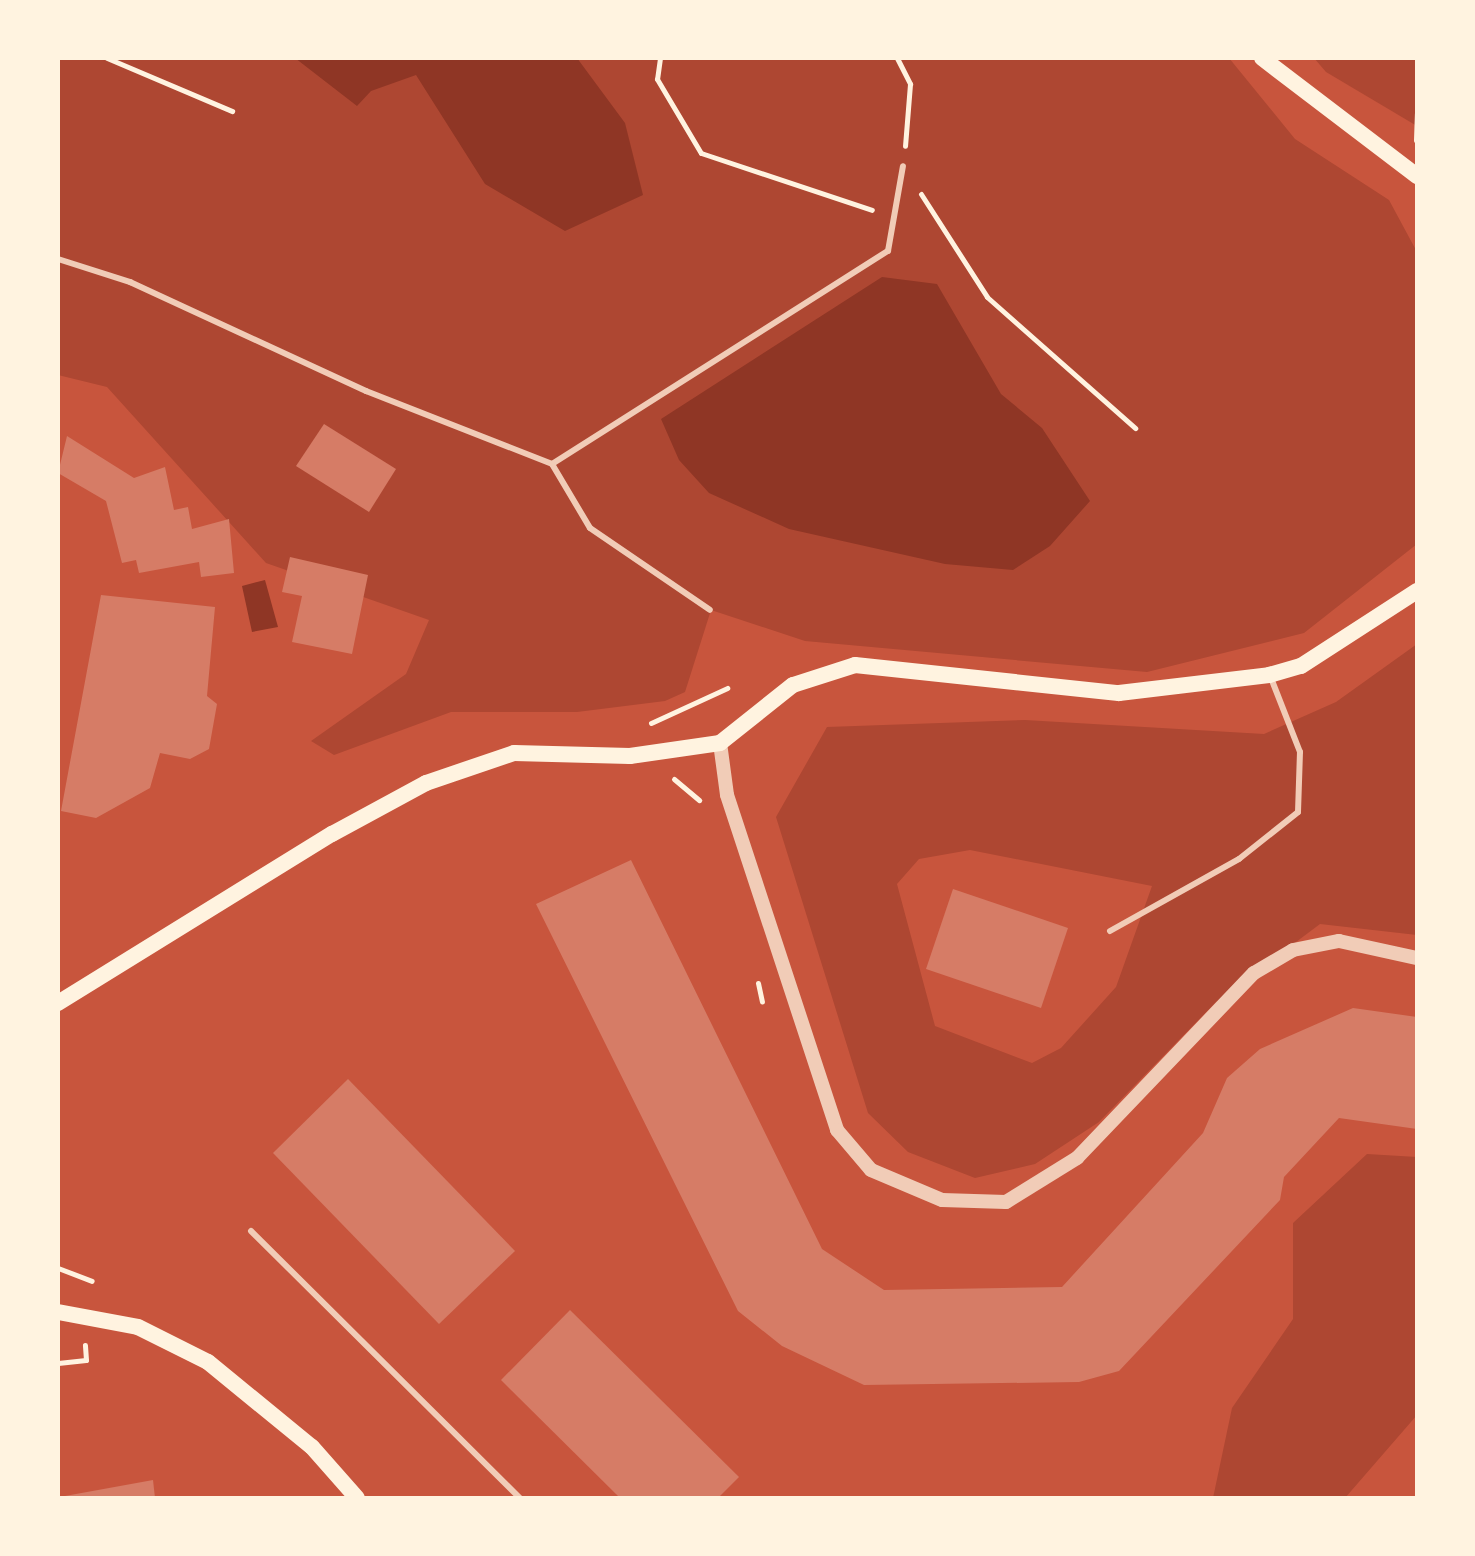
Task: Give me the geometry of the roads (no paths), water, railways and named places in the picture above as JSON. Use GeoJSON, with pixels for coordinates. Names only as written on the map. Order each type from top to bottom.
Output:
{"type":"FeatureCollection","features":[{"type":"Feature","properties":{"kind":"main road"},"geometry":{"type":"LineString","coordinates":[[1262,58],[1417,176]]}},
{"type":"Feature","properties":{"kind":"main road"},"geometry":{"type":"LineString","coordinates":[[58,1003],[426,783],[514,753],[630,756],[720,743],[793,685],[855,665],[1119,693],[1269,675],[1301,666],[1417,591]]}},
{"type":"Feature","properties":{"kind":"main road"},"geometry":{"type":"LineString","coordinates":[[58,1312],[138,1327],[208,1362],[312,1447],[357,1498]]}},
{"type":"Feature","properties":{"kind":"street"},"geometry":{"type":"LineString","coordinates":[[720,743],[727,795],[837,1130],[871,1170],[928,1196],[1006,1202],[1077,1158],[1254,973],[1293,950],[1339,941],[1417,958]]}},
{"type":"Feature","properties":{"kind":"lane"},"geometry":{"type":"LineString","coordinates":[[552,464],[888,251],[903,166]]}},
{"type":"Feature","properties":{"kind":"lane"},"geometry":{"type":"LineString","coordinates":[[58,259],[130,282],[366,391],[552,464],[590,528],[710,610]]}},
{"type":"Feature","properties":{"kind":"lane"},"geometry":{"type":"LineString","coordinates":[[1110,931],[1239,859],[1298,812],[1300,752],[1269,675]]}},
{"type":"Feature","properties":{"kind":"lane"},"geometry":{"type":"LineString","coordinates":[[251,1231],[520,1498]]}}]}
